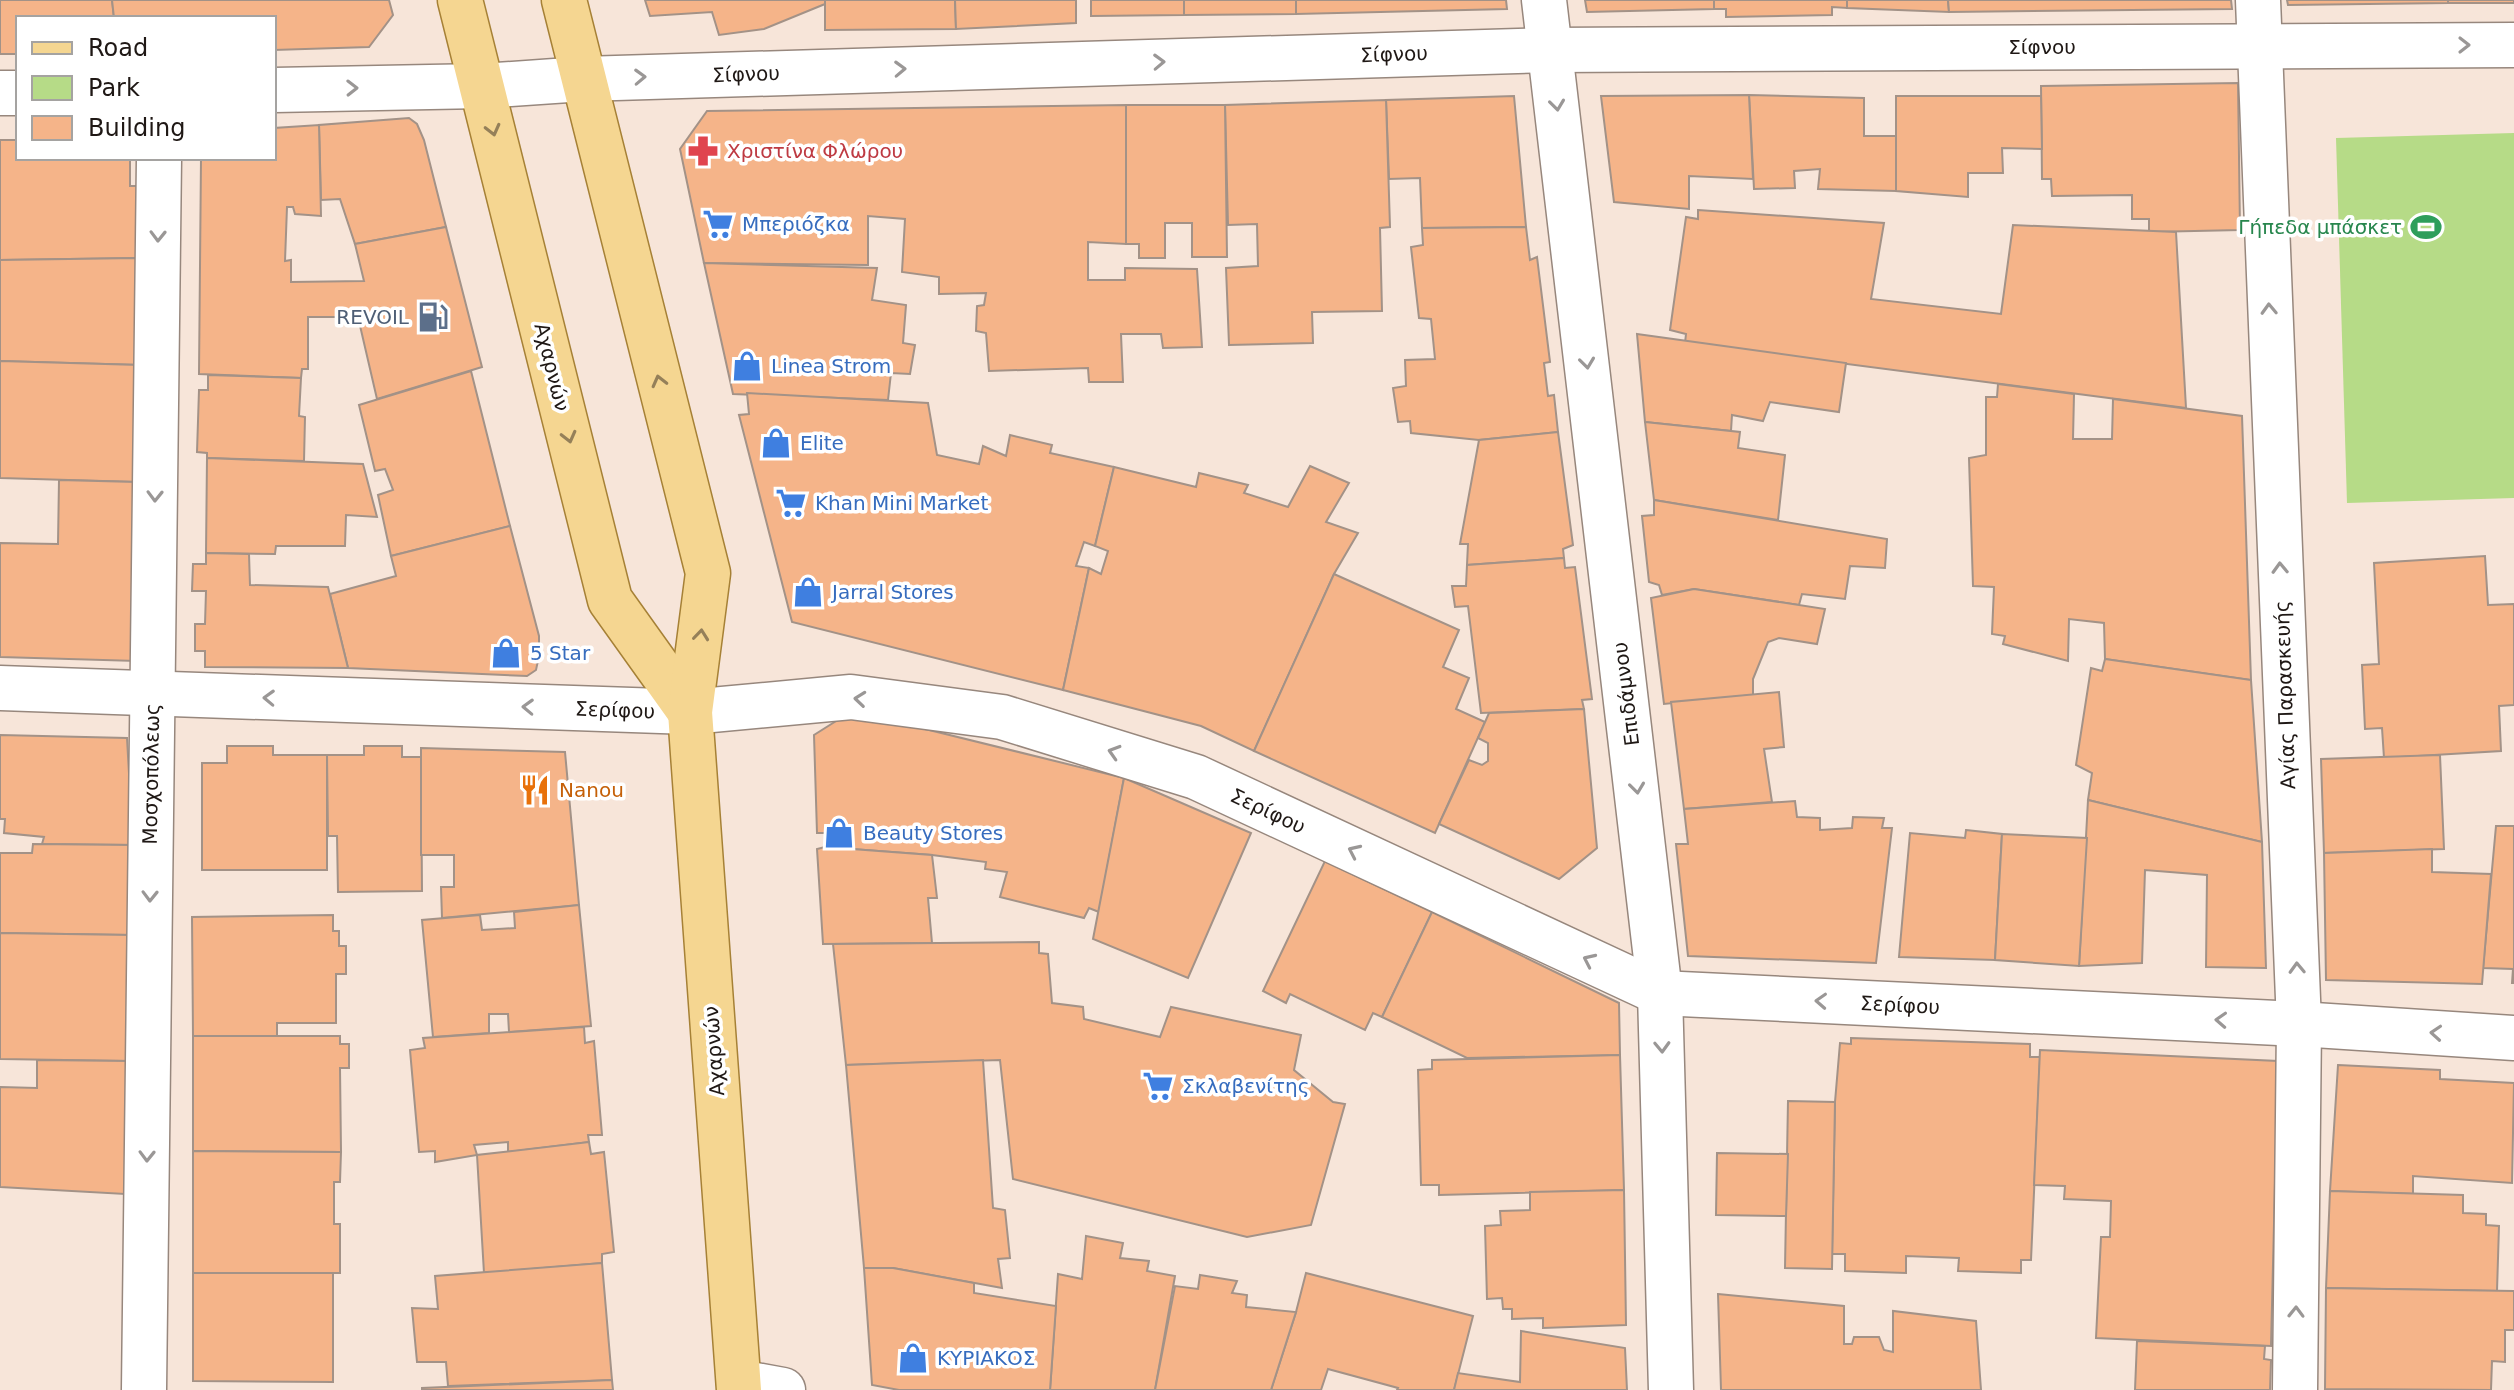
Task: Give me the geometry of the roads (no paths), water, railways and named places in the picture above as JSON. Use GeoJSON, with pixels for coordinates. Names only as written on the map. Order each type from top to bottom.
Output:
{"type":"FeatureCollection","features":[{"type":"Feature","properties":{"kind":"main road","name":"Αχαρνών"},"geometry":{"type":"LineString","coordinates":[[460,0],[610,600],[690,712]]}},
{"type":"Feature","properties":{"kind":"main road","name":"Αχαρνών"},"geometry":{"type":"LineString","coordinates":[[564,0],[708,573],[690,712],[739,1386]]}},
{"type":"Feature","properties":{"kind":"street","name":"Επιδάμνου"},"geometry":{"type":"LineString","coordinates":[[1544,0],[1660,993],[1671,1390]]}},
{"type":"Feature","properties":{"kind":"street","name":"Αγίας Παρασκευής"},"geometry":{"type":"LineString","coordinates":[[2258,0],[2299,1024],[2295,1390]]}},
{"type":"Feature","properties":{"kind":"street","name":"Σίφνου"},"geometry":{"type":"LineString","coordinates":[[276,90],[482,86],[583,79],[1551,50],[2514,45]]}},
{"type":"Feature","properties":{"kind":"street","name":"Μοσχοπόλεως"},"geometry":{"type":"LineString","coordinates":[[144,1390],[159,160]]}},
{"type":"Feature","properties":{"kind":"street","name":"Σερίφου"},"geometry":{"type":"LineString","coordinates":[[0,688],[690,712],[851,697],[1002,717],[1196,777],[1660,993],[2299,1024],[2514,1038]]}},
{"type":"Feature","properties":{"kind":"street"},"geometry":{"type":"LineString","coordinates":[[739,1386],[783,1390]]}},
{"type":"Feature","properties":{"kind":"place","name":"Χριστίνα Φλώρου"},"geometry":{"type":"Point","coordinates":[703,151]}},
{"type":"Feature","properties":{"kind":"place","name":"Μπεριόζκα"},"geometry":{"type":"Point","coordinates":[718,224]}},
{"type":"Feature","properties":{"kind":"place","name":"Γήπεδα μπάσκετ"},"geometry":{"type":"Point","coordinates":[2426,227]}},
{"type":"Feature","properties":{"kind":"place","name":"REVOIL"},"geometry":{"type":"Point","coordinates":[433,317]}},
{"type":"Feature","properties":{"kind":"place","name":"Linea Strom"},"geometry":{"type":"Point","coordinates":[747,366]}},
{"type":"Feature","properties":{"kind":"place","name":"Elite"},"geometry":{"type":"Point","coordinates":[776,443]}},
{"type":"Feature","properties":{"kind":"place","name":"Khan Mini Market"},"geometry":{"type":"Point","coordinates":[791,503]}},
{"type":"Feature","properties":{"kind":"place","name":"Jarral Stores"},"geometry":{"type":"Point","coordinates":[808,592]}},
{"type":"Feature","properties":{"kind":"place","name":"5 Star"},"geometry":{"type":"Point","coordinates":[506,653]}},
{"type":"Feature","properties":{"kind":"place","name":"Nanou"},"geometry":{"type":"Point","coordinates":[535,790]}},
{"type":"Feature","properties":{"kind":"place","name":"Beauty Stores"},"geometry":{"type":"Point","coordinates":[839,833]}},
{"type":"Feature","properties":{"kind":"place","name":"Σκλαβενίτης"},"geometry":{"type":"Point","coordinates":[1158,1086]}},
{"type":"Feature","properties":{"kind":"place","name":"ΚΥΡΙΑΚΟΣ"},"geometry":{"type":"Point","coordinates":[913,1358]}}]}
